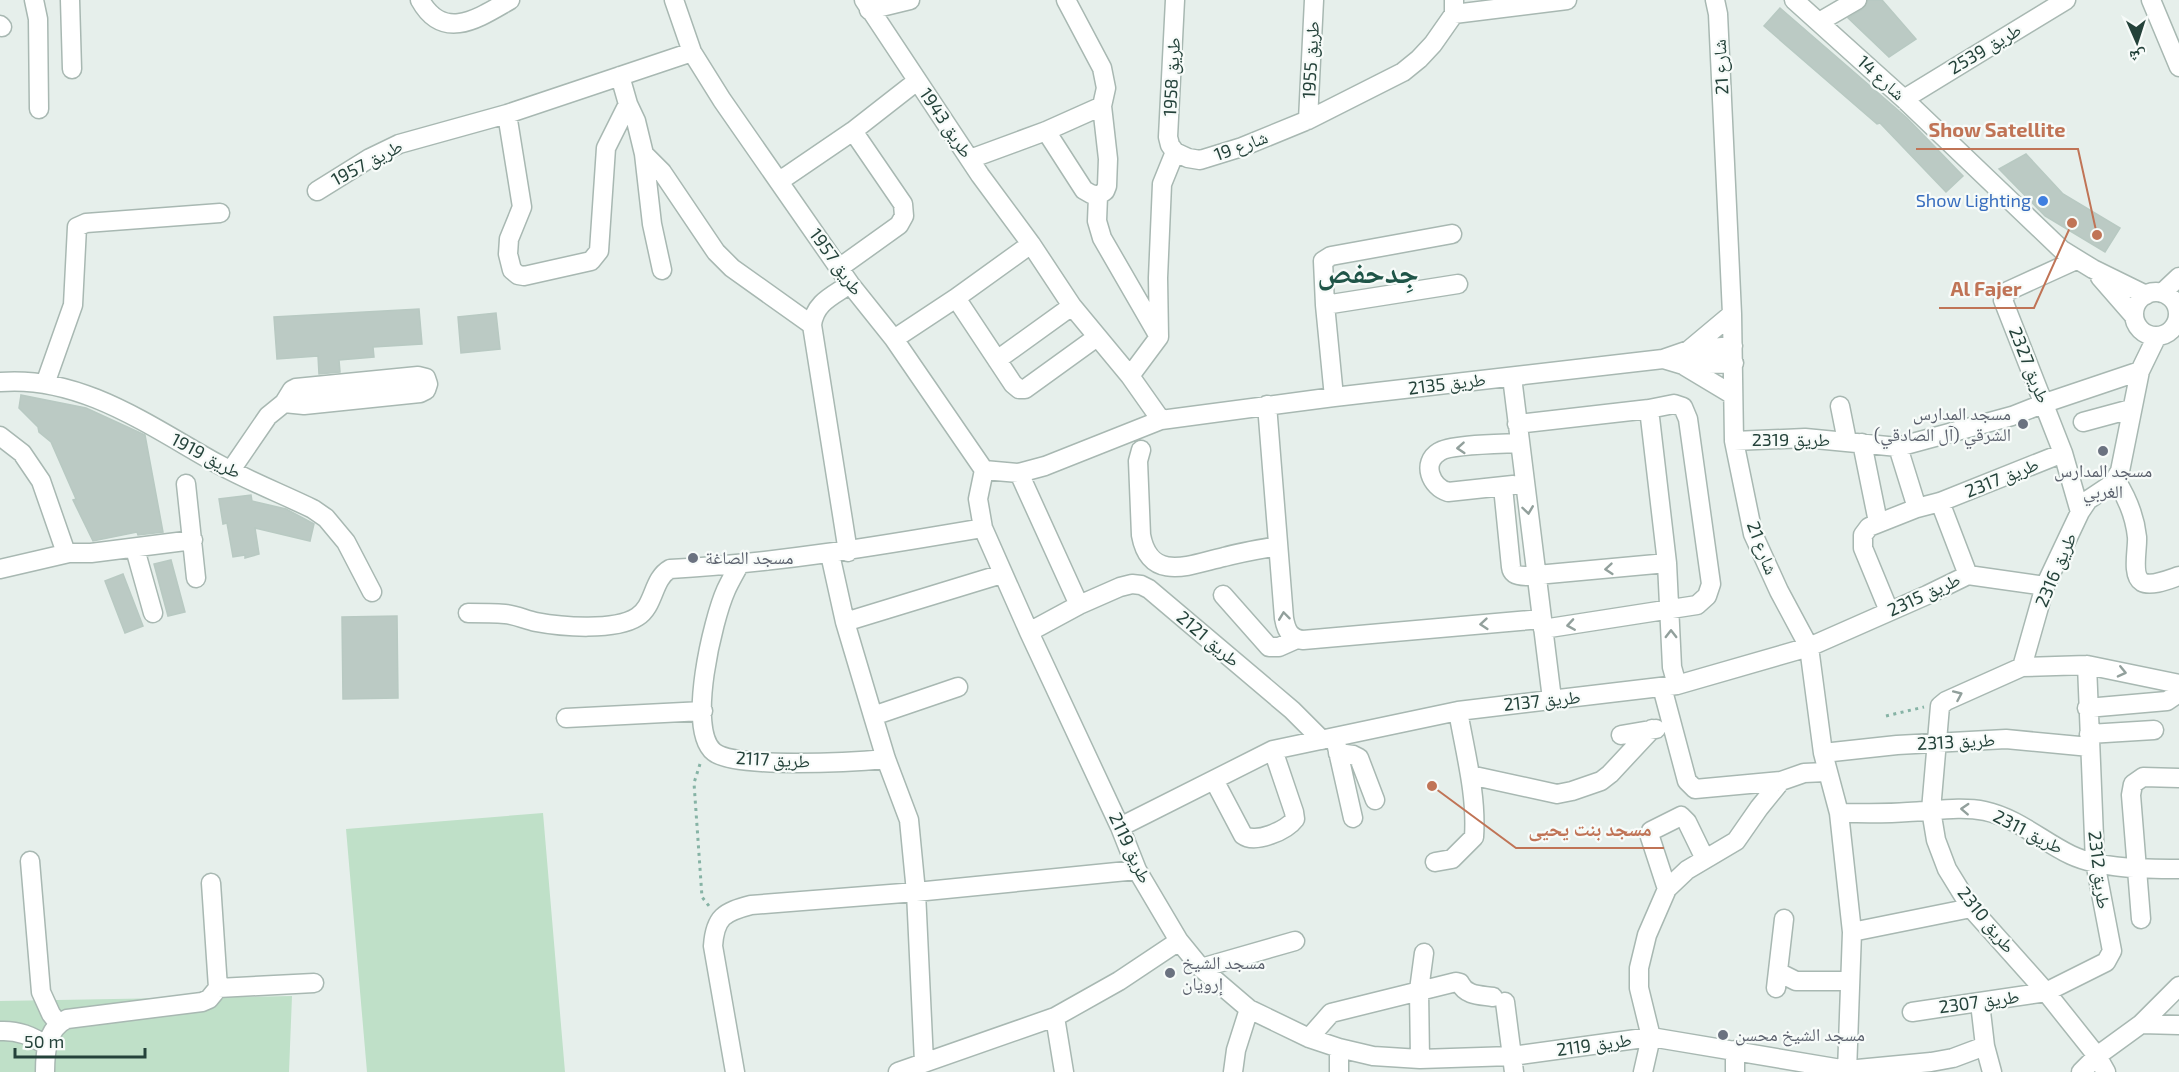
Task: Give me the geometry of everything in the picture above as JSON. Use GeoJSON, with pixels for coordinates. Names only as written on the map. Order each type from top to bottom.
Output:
{"type":"FeatureCollection","features":[{"type":"Feature","properties":{"kind":"street"},"geometry":{"type":"LineString","coordinates":[[34,0],[38,19],[39,109]]}},
{"type":"Feature","properties":{"kind":"street"},"geometry":{"type":"LineString","coordinates":[[70,0],[72,69]]}},
{"type":"Feature","properties":{"kind":"street"},"geometry":{"type":"LineString","coordinates":[[420,0],[424,7],[435,16],[448,23],[460,25],[510,0]]}},
{"type":"Feature","properties":{"kind":"street","name":"طريق 1957"},"geometry":{"type":"LineString","coordinates":[[674,0],[692,52],[722,100],[850,284],[894,339],[984,470]]}},
{"type":"Feature","properties":{"kind":"street"},"geometry":{"type":"LineString","coordinates":[[866,5],[910,0]]}},
{"type":"Feature","properties":{"kind":"street"},"geometry":{"type":"LineString","coordinates":[[1066,0],[1102,68],[1106,88],[1102,106],[1108,159],[1107,186],[1105,191],[1098,196]]}},
{"type":"Feature","properties":{"kind":"street","name":"طريق 1958"},"geometry":{"type":"LineString","coordinates":[[1175,0],[1168,137],[1175,152]]}},
{"type":"Feature","properties":{"kind":"street","name":"طريق 1955"},"geometry":{"type":"LineString","coordinates":[[1308,120],[1314,0]]}},
{"type":"Feature","properties":{"kind":"street"},"geometry":{"type":"LineString","coordinates":[[1454,7],[1567,0]]}},
{"type":"Feature","properties":{"kind":"street"},"geometry":{"type":"LineString","coordinates":[[1820,22],[1857,0]]}},
{"type":"Feature","properties":{"kind":"street","name":"طريق 2539"},"geometry":{"type":"LineString","coordinates":[[1904,99],[2066,0]]}},
{"type":"Feature","properties":{"kind":"street"},"geometry":{"type":"LineString","coordinates":[[2151,0],[2179,67]]}},
{"type":"Feature","properties":{"kind":"street","name":"شارع 14"},"geometry":{"type":"LineString","coordinates":[[1798,2],[1904,99],[2051,240],[2076,260],[2093,269],[2170,300]]}},
{"type":"Feature","properties":{"kind":"street","name":"طريق 1943"},"geometry":{"type":"LineString","coordinates":[[866,5],[980,176],[1031,244],[1072,306],[1130,376],[1161,420]]}},
{"type":"Feature","properties":{"kind":"street","name":"شارع 21"},"geometry":{"type":"LineString","coordinates":[[1719,5],[1734,355],[1734,441],[1753,534],[1779,591],[1809,647],[1822,753],[1839,813],[1852,932],[1847,1071]]}},
{"type":"Feature","properties":{"kind":"street","name":"شارع 19"},"geometry":{"type":"LineString","coordinates":[[1175,152],[1200,160],[1242,147],[1308,120],[1403,72],[1433,44],[1454,7]]}},
{"type":"Feature","properties":{"kind":"street","name":"طريق 1957"},"geometry":{"type":"LineString","coordinates":[[317,191],[370,158],[399,144],[507,114],[692,52]]}},
{"type":"Feature","properties":{"kind":"street"},"geometry":{"type":"LineString","coordinates":[[620,76],[628,104],[636,121],[644,154],[652,224],[662,270]]}},
{"type":"Feature","properties":{"kind":"street"},"geometry":{"type":"LineString","coordinates":[[778,180],[853,131],[917,81]]}},
{"type":"Feature","properties":{"kind":"street"},"geometry":{"type":"LineString","coordinates":[[507,114],[522,207],[509,239],[508,254],[512,270],[524,276],[591,261],[596,256],[599,251],[606,148],[628,104]]}},
{"type":"Feature","properties":{"kind":"street"},"geometry":{"type":"LineString","coordinates":[[970,159],[1046,131],[1102,106]]}},
{"type":"Feature","properties":{"kind":"street"},"geometry":{"type":"LineString","coordinates":[[839,268],[899,225],[904,216],[903,204],[853,131]]}},
{"type":"Feature","properties":{"kind":"street"},"geometry":{"type":"LineString","coordinates":[[1046,131],[1084,190],[1098,196]]}},
{"type":"Feature","properties":{"kind":"street"},"geometry":{"type":"LineString","coordinates":[[1130,376],[1159,337],[1158,278],[1162,184],[1175,152]]}},
{"type":"Feature","properties":{"kind":"street"},"geometry":{"type":"LineString","coordinates":[[644,154],[662,172],[711,244],[732,268],[812,325]]}},
{"type":"Feature","properties":{"kind":"street"},"geometry":{"type":"LineString","coordinates":[[1098,196],[1097,221],[1102,238],[1159,337]]}},
{"type":"Feature","properties":{"kind":"street"},"geometry":{"type":"LineString","coordinates":[[45,384],[74,305],[77,227],[86,223],[220,213]]}},
{"type":"Feature","properties":{"kind":"street"},"geometry":{"type":"LineString","coordinates":[[1334,397],[1322,266],[1327,258],[1452,234]]}},
{"type":"Feature","properties":{"kind":"street"},"geometry":{"type":"LineString","coordinates":[[894,339],[1031,244]]}},
{"type":"Feature","properties":{"kind":"street","name":"طريق 2327"},"geometry":{"type":"LineString","coordinates":[[2076,260],[2008,291],[2003,300],[2045,403],[2063,453],[2080,512]]}},
{"type":"Feature","properties":{"kind":"street","name":"شارع 14"},"geometry":{"type":"LineString","coordinates":[[2093,269],[2136,322]]}},
{"type":"Feature","properties":{"kind":"street"},"geometry":{"type":"LineString","coordinates":[[2170,300],[2179,278]]}},
{"type":"Feature","properties":{"kind":"street"},"geometry":{"type":"LineString","coordinates":[[850,284],[820,304],[815,310],[812,325],[845,622],[885,759],[909,820],[916,892],[924,1062]]}},
{"type":"Feature","properties":{"kind":"street"},"geometry":{"type":"LineString","coordinates":[[1325,305],[1458,284]]}},
{"type":"Feature","properties":{"kind":"street"},"geometry":{"type":"LineString","coordinates":[[956,298],[1013,384],[1019,388],[1025,389],[1097,338]]}},
{"type":"Feature","properties":{"kind":"street"},"geometry":{"type":"LineString","coordinates":[[2142,368],[2135,308],[2139,300],[2170,300]]}},
{"type":"Feature","properties":{"kind":"street"},"geometry":{"type":"LineString","coordinates":[[2136,322],[2143,332],[2157,336],[2164,335],[2177,327],[2178,313],[2170,300]]}},
{"type":"Feature","properties":{"kind":"street"},"geometry":{"type":"LineString","coordinates":[[997,360],[1072,306]]}},
{"type":"Feature","properties":{"kind":"street"},"geometry":{"type":"LineString","coordinates":[[1686,358],[1732,314]]}},
{"type":"Feature","properties":{"kind":"street"},"geometry":{"type":"LineString","coordinates":[[2157,336],[2142,368],[2116,480],[2124,493],[2135,529],[2136,572],[2139,579],[2146,584],[2152,584],[2179,577]]}},
{"type":"Feature","properties":{"kind":"street"},"geometry":{"type":"LineString","coordinates":[[1686,358],[1734,355]]}},
{"type":"Feature","properties":{"kind":"street"},"geometry":{"type":"LineString","coordinates":[[1686,358],[1733,395]]}},
{"type":"Feature","properties":{"kind":"street","name":"طريق 2135"},"geometry":{"type":"LineString","coordinates":[[1161,420],[1334,397],[1686,358]]}},
{"type":"Feature","properties":{"kind":"street","name":"طريق 2319"},"geometry":{"type":"LineString","coordinates":[[1734,441],[1805,438],[1898,447],[2012,416],[2142,368]]}},
{"type":"Feature","properties":{"kind":"street"},"geometry":{"type":"LineString","coordinates":[[231,470],[268,416],[284,403],[292,390],[296,388],[418,376],[426,378],[428,384],[426,390],[420,393],[304,405],[284,403]]}},
{"type":"Feature","properties":{"kind":"street"},"geometry":{"type":"LineString","coordinates":[[1512,377],[1552,699]]}},
{"type":"Feature","properties":{"kind":"street","name":"طريق 1919"},"geometry":{"type":"LineString","coordinates":[[0,382],[19,380],[45,384],[102,401],[231,470],[320,513],[346,542],[372,592]]}},
{"type":"Feature","properties":{"kind":"street"},"geometry":{"type":"LineString","coordinates":[[1223,595],[1269,647],[1279,647],[1297,639],[1543,624],[1670,610],[1697,605],[1703,601],[1711,584],[1686,410],[1674,404],[1649,409],[1517,424]]}},
{"type":"Feature","properties":{"kind":"street"},"geometry":{"type":"LineString","coordinates":[[1267,405],[1285,625],[1287,631],[1297,639]]}},
{"type":"Feature","properties":{"kind":"street","name":"طريق 2319"},"geometry":{"type":"LineString","coordinates":[[1840,406],[1855,442]]}},
{"type":"Feature","properties":{"kind":"street"},"geometry":{"type":"LineString","coordinates":[[1649,409],[1667,563],[1672,726],[1688,782],[1695,789],[1781,781],[1804,773],[1826,772]]}},
{"type":"Feature","properties":{"kind":"street"},"geometry":{"type":"LineString","coordinates":[[2083,422],[2131,409]]}},
{"type":"Feature","properties":{"kind":"street"},"geometry":{"type":"LineString","coordinates":[[984,470],[1019,474],[1161,420]]}},
{"type":"Feature","properties":{"kind":"street"},"geometry":{"type":"LineString","coordinates":[[1138,429],[1141,450],[1138,460],[1141,535],[1143,546],[1158,563],[1169,567],[1187,567],[1217,558],[1278,546]]}},
{"type":"Feature","properties":{"kind":"street"},"geometry":{"type":"LineString","coordinates":[[0,436],[22,453],[41,481],[65,550],[69,554]]}},
{"type":"Feature","properties":{"kind":"street"},"geometry":{"type":"LineString","coordinates":[[1855,442],[1878,522],[1869,527],[1863,535],[1863,548],[1888,611]]}},
{"type":"Feature","properties":{"kind":"street"},"geometry":{"type":"LineString","coordinates":[[1520,443],[1445,449],[1433,457],[1430,464],[1431,478],[1440,490],[1448,492],[1525,483]]}},
{"type":"Feature","properties":{"kind":"street"},"geometry":{"type":"LineString","coordinates":[[1898,447],[1917,508]]}},
{"type":"Feature","properties":{"kind":"street","name":"طريق 2317"},"geometry":{"type":"LineString","coordinates":[[1878,522],[1940,502],[2063,453]]}},
{"type":"Feature","properties":{"kind":"street","name":"طريق 2119"},"geometry":{"type":"LineString","coordinates":[[984,470],[978,499],[983,528],[1002,574],[1120,827],[1137,870],[1179,941],[1201,968],[1249,1009],[1309,1038],[1373,1056],[1513,1064],[1651,1037],[1847,1071],[1905,1066],[1953,1058],[1984,1046]]}},
{"type":"Feature","properties":{"kind":"street"},"geometry":{"type":"LineString","coordinates":[[1019,474],[1078,605]]}},
{"type":"Feature","properties":{"kind":"street","name":"طريق 2316"},"geometry":{"type":"LineString","coordinates":[[2022,667],[2045,586],[2080,512],[2088,500],[2116,480]]}},
{"type":"Feature","properties":{"kind":"street"},"geometry":{"type":"LineString","coordinates":[[186,483],[196,578]]}},
{"type":"Feature","properties":{"kind":"street"},"geometry":{"type":"LineString","coordinates":[[1503,487],[1512,572],[1520,576],[1667,563]]}},
{"type":"Feature","properties":{"kind":"street"},"geometry":{"type":"LineString","coordinates":[[1940,502],[1968,574]]}},
{"type":"Feature","properties":{"kind":"street"},"geometry":{"type":"LineString","coordinates":[[468,613],[507,614],[537,622],[619,626],[639,616],[647,609],[661,576],[670,569],[739,565],[839,553],[983,528]]}},
{"type":"Feature","properties":{"kind":"street"},"geometry":{"type":"LineString","coordinates":[[0,569],[69,554],[91,554],[193,540]]}},
{"type":"Feature","properties":{"kind":"street"},"geometry":{"type":"LineString","coordinates":[[135,549],[153,613]]}},
{"type":"Feature","properties":{"kind":"street"},"geometry":{"type":"LineString","coordinates":[[707,745],[703,730],[703,683],[709,650],[726,590],[739,565]]}},
{"type":"Feature","properties":{"kind":"street"},"geometry":{"type":"LineString","coordinates":[[845,622],[1002,574]]}},
{"type":"Feature","properties":{"kind":"street","name":"طريق 2315"},"geometry":{"type":"LineString","coordinates":[[1809,647],[1968,574],[2045,586]]}},
{"type":"Feature","properties":{"kind":"street","name":"طريق 2121"},"geometry":{"type":"LineString","coordinates":[[1029,632],[1078,605],[1132,584],[1141,585],[1149,589],[1332,744]]}},
{"type":"Feature","properties":{"kind":"street","name":"طريق 2137"},"geometry":{"type":"LineString","coordinates":[[1120,827],[1273,750],[1332,744],[1458,711],[1669,686],[1809,647]]}},
{"type":"Feature","properties":{"kind":"street"},"geometry":{"type":"LineString","coordinates":[[1938,742],[1940,706],[1943,702],[2022,667],[2087,665],[2179,684]]}},
{"type":"Feature","properties":{"kind":"street","name":"طريق 2312"},"geometry":{"type":"LineString","coordinates":[[2046,992],[2106,962],[2111,955],[2095,862],[2087,665]]}},
{"type":"Feature","properties":{"kind":"street"},"geometry":{"type":"LineString","coordinates":[[873,716],[958,687]]}},
{"type":"Feature","properties":{"kind":"street"},"geometry":{"type":"LineString","coordinates":[[2087,708],[2162,702],[2172,699],[2179,693]]}},
{"type":"Feature","properties":{"kind":"street"},"geometry":{"type":"LineString","coordinates":[[566,718],[703,711]]}},
{"type":"Feature","properties":{"kind":"street"},"geometry":{"type":"LineString","coordinates":[[1435,862],[1452,859],[1474,837],[1470,775],[1458,711]]}},
{"type":"Feature","properties":{"kind":"street"},"geometry":{"type":"LineString","coordinates":[[1621,735],[1672,726]]}},
{"type":"Feature","properties":{"kind":"street"},"geometry":{"type":"LineString","coordinates":[[1470,775],[1557,794],[1572,791],[1601,781],[1652,729]]}},
{"type":"Feature","properties":{"kind":"street","name":"طريق 2313"},"geometry":{"type":"LineString","coordinates":[[1822,753],[1938,742],[2006,739],[2089,741],[2154,730]]}},
{"type":"Feature","properties":{"kind":"street","name":"طريق 2310"},"geometry":{"type":"LineString","coordinates":[[1938,742],[1931,810],[1936,840],[1947,869],[1971,908],[2046,992],[2101,1064]]}},
{"type":"Feature","properties":{"kind":"street"},"geometry":{"type":"LineString","coordinates":[[1332,744],[1359,758],[1375,800]]}},
{"type":"Feature","properties":{"kind":"street"},"geometry":{"type":"LineString","coordinates":[[1332,744],[1353,818]]}},
{"type":"Feature","properties":{"kind":"street","name":"طريق 2117"},"geometry":{"type":"LineString","coordinates":[[707,745],[714,753],[724,758],[743,761],[840,763],[885,759]]}},
{"type":"Feature","properties":{"kind":"street"},"geometry":{"type":"LineString","coordinates":[[1214,780],[1243,835],[1247,838],[1255,839],[1290,826],[1295,819],[1294,812],[1273,750]]}},
{"type":"Feature","properties":{"kind":"street"},"geometry":{"type":"LineString","coordinates":[[2141,920],[2131,795],[2133,784],[2143,777],[2179,778]]}},
{"type":"Feature","properties":{"kind":"street"},"geometry":{"type":"LineString","coordinates":[[1642,1072],[1651,1037],[1639,988],[1639,968],[1647,936],[1667,889],[1687,870],[1736,841],[1781,781]]}},
{"type":"Feature","properties":{"kind":"street","name":"طريق 2311"},"geometry":{"type":"LineString","coordinates":[[1839,813],[1877,814],[1967,809],[2003,816],[2072,855],[2095,862],[2138,869],[2179,869]]}},
{"type":"Feature","properties":{"kind":"street"},"geometry":{"type":"LineString","coordinates":[[1667,889],[1650,837],[1651,831],[1681,816],[1687,822],[1705,859]]}},
{"type":"Feature","properties":{"kind":"street"},"geometry":{"type":"LineString","coordinates":[[30,861],[41,992],[51,1014],[58,1023]]}},
{"type":"Feature","properties":{"kind":"street"},"geometry":{"type":"LineString","coordinates":[[735,1072],[713,946],[714,933],[719,919],[733,909],[751,905],[916,892],[1137,870]]}},
{"type":"Feature","properties":{"kind":"street"},"geometry":{"type":"LineString","coordinates":[[45,1072],[47,1046],[58,1023],[67,1019],[202,1002],[210,999],[218,988],[211,883]]}},
{"type":"Feature","properties":{"kind":"street"},"geometry":{"type":"LineString","coordinates":[[1852,932],[1971,908]]}},
{"type":"Feature","properties":{"kind":"street"},"geometry":{"type":"LineString","coordinates":[[1784,919],[1777,980],[1850,981]]}},
{"type":"Feature","properties":{"kind":"street"},"geometry":{"type":"LineString","coordinates":[[898,1072],[1055,1017],[1119,981],[1179,941]]}},
{"type":"Feature","properties":{"kind":"street"},"geometry":{"type":"LineString","coordinates":[[1201,968],[1295,941]]}},
{"type":"Feature","properties":{"kind":"street"},"geometry":{"type":"LineString","coordinates":[[1420,1059],[1419,990],[1425,953]]}},
{"type":"Feature","properties":{"kind":"street"},"geometry":{"type":"LineString","coordinates":[[1309,1038],[1331,1013],[1456,982],[1460,983],[1464,991],[1468,993],[1499,1000],[1513,1064]]}},
{"type":"Feature","properties":{"kind":"street"},"geometry":{"type":"LineString","coordinates":[[218,988],[314,983]]}},
{"type":"Feature","properties":{"kind":"street"},"geometry":{"type":"LineString","coordinates":[[2081,1072],[2101,1064],[2179,986]]}},
{"type":"Feature","properties":{"kind":"street","name":"طريق 2307"},"geometry":{"type":"LineString","coordinates":[[1912,1012],[2046,992]]}},
{"type":"Feature","properties":{"kind":"street"},"geometry":{"type":"LineString","coordinates":[[1980,1003],[1984,1046],[1992,1072]]}},
{"type":"Feature","properties":{"kind":"street"},"geometry":{"type":"LineString","coordinates":[[1233,1072],[1236,1050],[1249,1009]]}},
{"type":"Feature","properties":{"kind":"street"},"geometry":{"type":"LineString","coordinates":[[1055,1017],[1064,1072]]}},
{"type":"Feature","properties":{"kind":"street"},"geometry":{"type":"LineString","coordinates":[[2141,1024],[2179,1025]]}},
{"type":"Feature","properties":{"kind":"street"},"geometry":{"type":"LineString","coordinates":[[0,1031],[27,1034],[47,1046]]}},
{"type":"Feature","properties":{"kind":"street"},"geometry":{"type":"LineString","coordinates":[[1339,1048],[1339,1072]]}},
{"type":"Feature","properties":{"kind":"street"},"geometry":{"type":"LineString","coordinates":[[1735,1050],[1735,1072]]}},
{"type":"Feature","properties":{"kind":"path"},"geometry":{"type":"LineString","coordinates":[[1886,716],[1943,702]]}},
{"type":"Feature","properties":{"kind":"path"},"geometry":{"type":"LineString","coordinates":[[707,745],[693,783],[702,897],[719,919]]}},
{"type":"Feature","properties":{"kind":"green space"},"geometry":{"type":"Polygon","coordinates":[[[543,813],[565,1072],[367,1072],[346,829],[543,813]]]}},
{"type":"Feature","properties":{"kind":"green space"},"geometry":{"type":"Polygon","coordinates":[[[292,996],[289,1072],[0,1072],[0,1001],[292,996]]]}},
{"type":"Feature","properties":{"kind":"building"},"geometry":{"type":"Polygon","coordinates":[[[1868,0],[1882,0],[1916,39],[1889,57],[1848,18],[1863,9],[1868,0]]]}},
{"type":"Feature","properties":{"kind":"building"},"geometry":{"type":"Polygon","coordinates":[[[1780,8],[1907,118],[1963,176],[1946,192],[1880,123],[1877,124],[1764,26],[1780,8]]]}},
{"type":"Feature","properties":{"kind":"building"},"geometry":{"type":"Polygon","coordinates":[[[2026,154],[2063,194],[2120,228],[2105,252],[2045,216],[1999,169],[2026,154]]]}},
{"type":"Feature","properties":{"kind":"building"},"geometry":{"type":"Polygon","coordinates":[[[419,309],[422,344],[373,347],[374,357],[339,360],[340,372],[319,374],[318,356],[277,359],[274,317],[419,309]]]}},
{"type":"Feature","properties":{"kind":"building"},"geometry":{"type":"Polygon","coordinates":[[[496,313],[500,349],[461,353],[458,317],[496,313]]]}},
{"type":"Feature","properties":{"kind":"building"},"geometry":{"type":"Polygon","coordinates":[[[21,395],[86,408],[145,435],[163,532],[138,535],[137,532],[93,541],[73,500],[76,499],[51,442],[39,432],[38,427],[19,408],[21,395]]]}},
{"type":"Feature","properties":{"kind":"building"},"geometry":{"type":"Polygon","coordinates":[[[251,495],[252,501],[286,509],[314,524],[310,541],[255,528],[259,554],[245,558],[245,555],[233,557],[227,523],[223,524],[219,499],[251,495]]]}},
{"type":"Feature","properties":{"kind":"building"},"geometry":{"type":"Polygon","coordinates":[[[171,560],[185,612],[168,616],[154,564],[171,560]]]}},
{"type":"Feature","properties":{"kind":"building"},"geometry":{"type":"Polygon","coordinates":[[[123,574],[143,626],[125,633],[105,581],[123,574]]]}},
{"type":"Feature","properties":{"kind":"building"},"geometry":{"type":"Polygon","coordinates":[[[397,616],[398,698],[343,699],[342,617],[397,616]]]}},
{"type":"Feature","properties":{"kind":"place","name":"Show Lighting"},"geometry":{"type":"Point","coordinates":[2043,201]}},
{"type":"Feature","properties":{"kind":"place","name":"Al Fajer"},"geometry":{"type":"Point","coordinates":[2072,223]}},
{"type":"Feature","properties":{"kind":"place","name":"Show Satellite"},"geometry":{"type":"Point","coordinates":[2097,235]}},
{"type":"Feature","properties":{"kind":"place","name":"مسجد المدارس الشرقي (آل الصادقي)"},"geometry":{"type":"Point","coordinates":[2023,424]}},
{"type":"Feature","properties":{"kind":"place","name":"مسجد المدارس الغربي"},"geometry":{"type":"Point","coordinates":[2103,451]}},
{"type":"Feature","properties":{"kind":"place","name":"مسجد الصاغة"},"geometry":{"type":"Point","coordinates":[693,558]}},
{"type":"Feature","properties":{"kind":"place","name":"مسجد بنت يحيى"},"geometry":{"type":"Point","coordinates":[1432,786]}},
{"type":"Feature","properties":{"kind":"place","name":"مسجد الشيخ إرويان"},"geometry":{"type":"Point","coordinates":[1170,973]}},
{"type":"Feature","properties":{"kind":"place","name":"مسجد الشيخ محسن"},"geometry":{"type":"Point","coordinates":[1723,1035]}},
{"type":"Feature","properties":{"kind":"district","name":"جِدحفص"},"geometry":{"type":"Point","coordinates":[1368,273]}}]}
